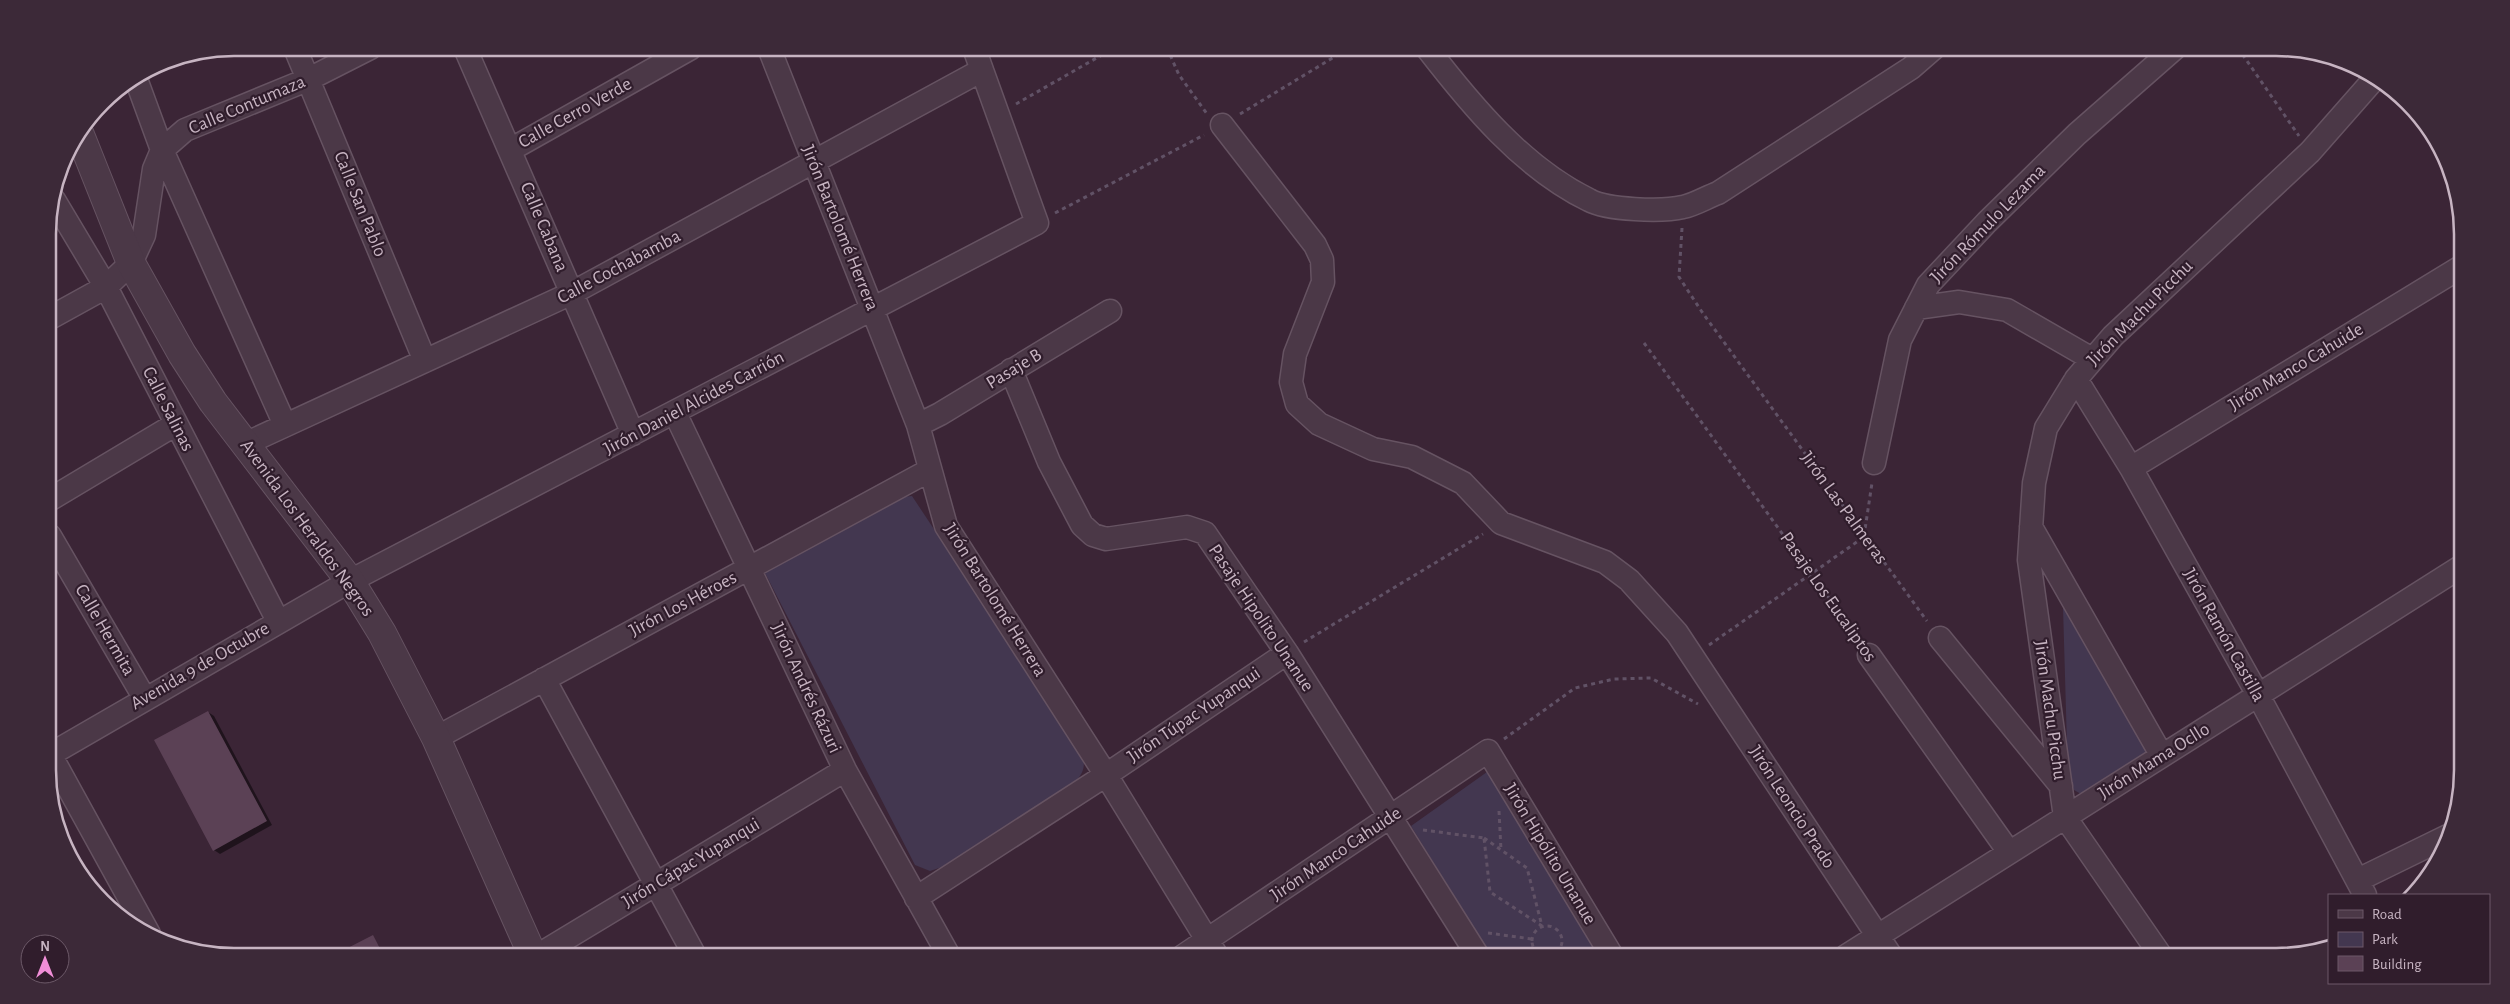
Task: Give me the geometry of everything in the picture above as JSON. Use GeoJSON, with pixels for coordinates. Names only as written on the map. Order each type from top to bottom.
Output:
{"type":"FeatureCollection","features":[{"type":"Feature","properties":{"kind":"street","name":"Calle San Pablo"},"geometry":{"type":"LineString","coordinates":[[299,56],[425,360]]}},
{"type":"Feature","properties":{"kind":"street","name":"Calle Contumaza"},"geometry":{"type":"LineString","coordinates":[[57,314],[106,287],[132,263],[144,235],[154,169],[162,150],[185,130],[309,79],[354,56]]}},
{"type":"Feature","properties":{"kind":"street","name":"Calle Cabana"},"geometry":{"type":"LineString","coordinates":[[469,56],[633,434]]}},
{"type":"Feature","properties":{"kind":"street","name":"Calle Cerro Verde"},"geometry":{"type":"LineString","coordinates":[[510,150],[677,56]]}},
{"type":"Feature","properties":{"kind":"street","name":"Jirón Bartolomé Herrera"},"geometry":{"type":"LineString","coordinates":[[772,56],[918,425],[946,526],[1106,775],[1212,948]]}},
{"type":"Feature","properties":{"kind":"street"},"geometry":{"type":"LineString","coordinates":[[977,56],[1037,223]]}},
{"type":"Feature","properties":{"kind":"street"},"geometry":{"type":"LineString","coordinates":[[1433,56],[1496,128],[1538,168],[1590,201],[1636,210],[1683,207],[1718,193],[1911,68],[1925,56]]}},
{"type":"Feature","properties":{"kind":"street","name":"Jirón Rómulo Lezama"},"geometry":{"type":"LineString","coordinates":[[1874,463],[1900,340],[1928,285],[1987,222],[2077,134],[2166,56]]}},
{"type":"Feature","properties":{"kind":"street","name":"Calle Cochabamba"},"geometry":{"type":"LineString","coordinates":[[245,444],[572,293],[982,70]]}},
{"type":"Feature","properties":{"kind":"street","name":"Jirón Machu Picchu"},"geometry":{"type":"LineString","coordinates":[[2065,817],[2029,560],[2034,483],[2046,428],[2076,379],[2112,336],[2310,152],[2370,83]]}},
{"type":"Feature","properties":{"kind":"street"},"geometry":{"type":"LineString","coordinates":[[138,84],[162,150],[285,425]]}},
{"type":"Feature","properties":{"kind":"street"},"geometry":{"type":"LineString","coordinates":[[1222,126],[1315,245],[1322,260],[1323,282],[1295,354],[1291,382],[1298,404],[1319,424],[1373,449],[1412,457],[1463,484],[1501,523]]}},
{"type":"Feature","properties":{"kind":"street","name":"Avenida Los Heraldos Negros"},"geometry":{"type":"LineString","coordinates":[[82,141],[132,263],[182,354],[213,402],[350,581],[382,633],[436,738],[531,948]]}},
{"type":"Feature","properties":{"kind":"street","name":"Calle Salinas"},"geometry":{"type":"LineString","coordinates":[[59,208],[106,287],[278,621]]}},
{"type":"Feature","properties":{"kind":"street","name":"Jirón Daniel Alcides Carrión"},"geometry":{"type":"LineString","coordinates":[[350,581],[1037,223]]}},
{"type":"Feature","properties":{"kind":"street","name":"Jirón Manco Cahuide"},"geometry":{"type":"LineString","coordinates":[[2131,468],[2454,270]]}},
{"type":"Feature","properties":{"kind":"street"},"geometry":{"type":"LineString","coordinates":[[1916,308],[1959,302],[2007,310],[2092,358]]}},
{"type":"Feature","properties":{"kind":"street","name":"Pasaje B"},"geometry":{"type":"LineString","coordinates":[[918,425],[940,414],[1110,311]]}},
{"type":"Feature","properties":{"kind":"street","name":"Pasaje Hipolito Unanue"},"geometry":{"type":"LineString","coordinates":[[1011,370],[1049,462],[1082,525],[1093,535],[1106,539],[1187,527],[1205,533],[1392,816],[1473,948]]}},
{"type":"Feature","properties":{"kind":"street","name":"Jirón Ramón Castilla"},"geometry":{"type":"LineString","coordinates":[[2076,379],[2131,468],[2258,695],[2362,888]]}},
{"type":"Feature","properties":{"kind":"street","name":"Jirón Andrés Rázuri"},"geometry":{"type":"LineString","coordinates":[[675,413],[750,567],[845,770],[944,948]]}},
{"type":"Feature","properties":{"kind":"street"},"geometry":{"type":"LineString","coordinates":[[57,496],[176,424]]}},
{"type":"Feature","properties":{"kind":"street","name":"Jirón Los Héroes"},"geometry":{"type":"LineString","coordinates":[[436,738],[930,470]]}},
{"type":"Feature","properties":{"kind":"street","name":"Jirón Leoncio Prado"},"geometry":{"type":"LineString","coordinates":[[1501,523],[1605,562],[1628,580],[1677,633],[1886,948]]}},
{"type":"Feature","properties":{"kind":"street"},"geometry":{"type":"LineString","coordinates":[[2031,527],[2162,756]]}},
{"type":"Feature","properties":{"kind":"street","name":"Calle Hermita"},"geometry":{"type":"LineString","coordinates":[[57,564],[145,699]]}},
{"type":"Feature","properties":{"kind":"street","name":"Jirón Mama Ocllo"},"geometry":{"type":"LineString","coordinates":[[1859,948],[2454,571]]}},
{"type":"Feature","properties":{"kind":"street","name":"Avenida 9 de Octubre"},"geometry":{"type":"LineString","coordinates":[[56,752],[278,621],[350,581]]}},
{"type":"Feature","properties":{"kind":"street"},"geometry":{"type":"LineString","coordinates":[[1940,638],[2061,786]]}},
{"type":"Feature","properties":{"kind":"street","name":"Jirón Túpac Yupanqui"},"geometry":{"type":"LineString","coordinates":[[916,898],[1106,775],[1286,653]]}},
{"type":"Feature","properties":{"kind":"street","name":"Pasaje Los Eucaliptos"},"geometry":{"type":"LineString","coordinates":[[1869,655],[2010,852]]}},
{"type":"Feature","properties":{"kind":"street"},"geometry":{"type":"LineString","coordinates":[[544,679],[691,948]]}},
{"type":"Feature","properties":{"kind":"street","name":"Jirón Manco Cahuide"},"geometry":{"type":"LineString","coordinates":[[1212,948],[1392,816],[1488,752]]}},
{"type":"Feature","properties":{"kind":"street","name":"Jirón Hipólito Unanue"},"geometry":{"type":"LineString","coordinates":[[1488,752],[1607,948]]}},
{"type":"Feature","properties":{"kind":"street"},"geometry":{"type":"LineString","coordinates":[[56,764],[143,923]]}},
{"type":"Feature","properties":{"kind":"street","name":"Jirón Cápac Yupanqui"},"geometry":{"type":"LineString","coordinates":[[548,948],[845,770]]}},
{"type":"Feature","properties":{"kind":"street"},"geometry":{"type":"LineString","coordinates":[[2065,817],[2155,948]]}},
{"type":"Feature","properties":{"kind":"street"},"geometry":{"type":"LineString","coordinates":[[2362,888],[2438,842]]}},
{"type":"Feature","properties":{"kind":"path"},"geometry":{"type":"LineString","coordinates":[[998,114],[1100,56]]}},
{"type":"Feature","properties":{"kind":"path"},"geometry":{"type":"LineString","coordinates":[[1171,56],[1179,75],[1212,122],[1222,126]]}},
{"type":"Feature","properties":{"kind":"path"},"geometry":{"type":"LineString","coordinates":[[1037,223],[1222,126],[1336,56]]}},
{"type":"Feature","properties":{"kind":"path"},"geometry":{"type":"LineString","coordinates":[[2244,56],[2310,152]]}},
{"type":"Feature","properties":{"kind":"path","name":"Jirón Las Palmeras"},"geometry":{"type":"LineString","coordinates":[[1683,207],[1679,277],[1702,312],[1864,537],[1940,638]]}},
{"type":"Feature","properties":{"kind":"path","name":"Pasaje Los Eucaliptos"},"geometry":{"type":"LineString","coordinates":[[1644,343],[1812,573],[1869,655]]}},
{"type":"Feature","properties":{"kind":"path"},"geometry":{"type":"LineString","coordinates":[[1693,657],[1864,537],[1874,463]]}},
{"type":"Feature","properties":{"kind":"path"},"geometry":{"type":"LineString","coordinates":[[1286,653],[1501,523]]}},
{"type":"Feature","properties":{"kind":"path"},"geometry":{"type":"LineString","coordinates":[[1488,752],[1575,688],[1614,679],[1651,678],[1703,707]]}},
{"type":"Feature","properties":{"kind":"path"},"geometry":{"type":"LineString","coordinates":[[1501,850],[1499,803],[1504,811]]}},
{"type":"Feature","properties":{"kind":"path"},"geometry":{"type":"LineString","coordinates":[[1420,830],[1484,838],[1527,868],[1542,926]]}},
{"type":"Feature","properties":{"kind":"path"},"geometry":{"type":"LineString","coordinates":[[1484,838],[1490,892],[1542,926],[1556,928],[1562,936],[1560,948]]}},
{"type":"Feature","properties":{"kind":"path"},"geometry":{"type":"LineString","coordinates":[[1534,948],[1532,939],[1534,932],[1542,926]]}},
{"type":"Feature","properties":{"kind":"path"},"geometry":{"type":"LineString","coordinates":[[1486,933],[1532,939]]}},
{"type":"Feature","properties":{"kind":"green space"},"geometry":{"type":"Polygon","coordinates":[[[912,496],[1083,754],[1084,762],[1081,775],[1076,781],[942,867],[930,871],[915,865],[765,573],[766,567],[901,497],[912,496]]]}},
{"type":"Feature","properties":{"kind":"green space"},"geometry":{"type":"Polygon","coordinates":[[[2063,607],[2148,751],[2081,794],[2074,790],[2068,780],[2063,607]]]}},
{"type":"Feature","properties":{"kind":"green space"},"geometry":{"type":"Polygon","coordinates":[[[1487,772],[1598,948],[1486,948],[1411,826],[1487,772]]]}},
{"type":"Feature","properties":{"kind":"building"},"geometry":{"type":"Polygon","coordinates":[[[208,711],[267,821],[213,851],[154,740],[208,711]]]}},
{"type":"Feature","properties":{"kind":"building"},"geometry":{"type":"Polygon","coordinates":[[[373,935],[380,948],[348,948],[373,935]]]}}]}
